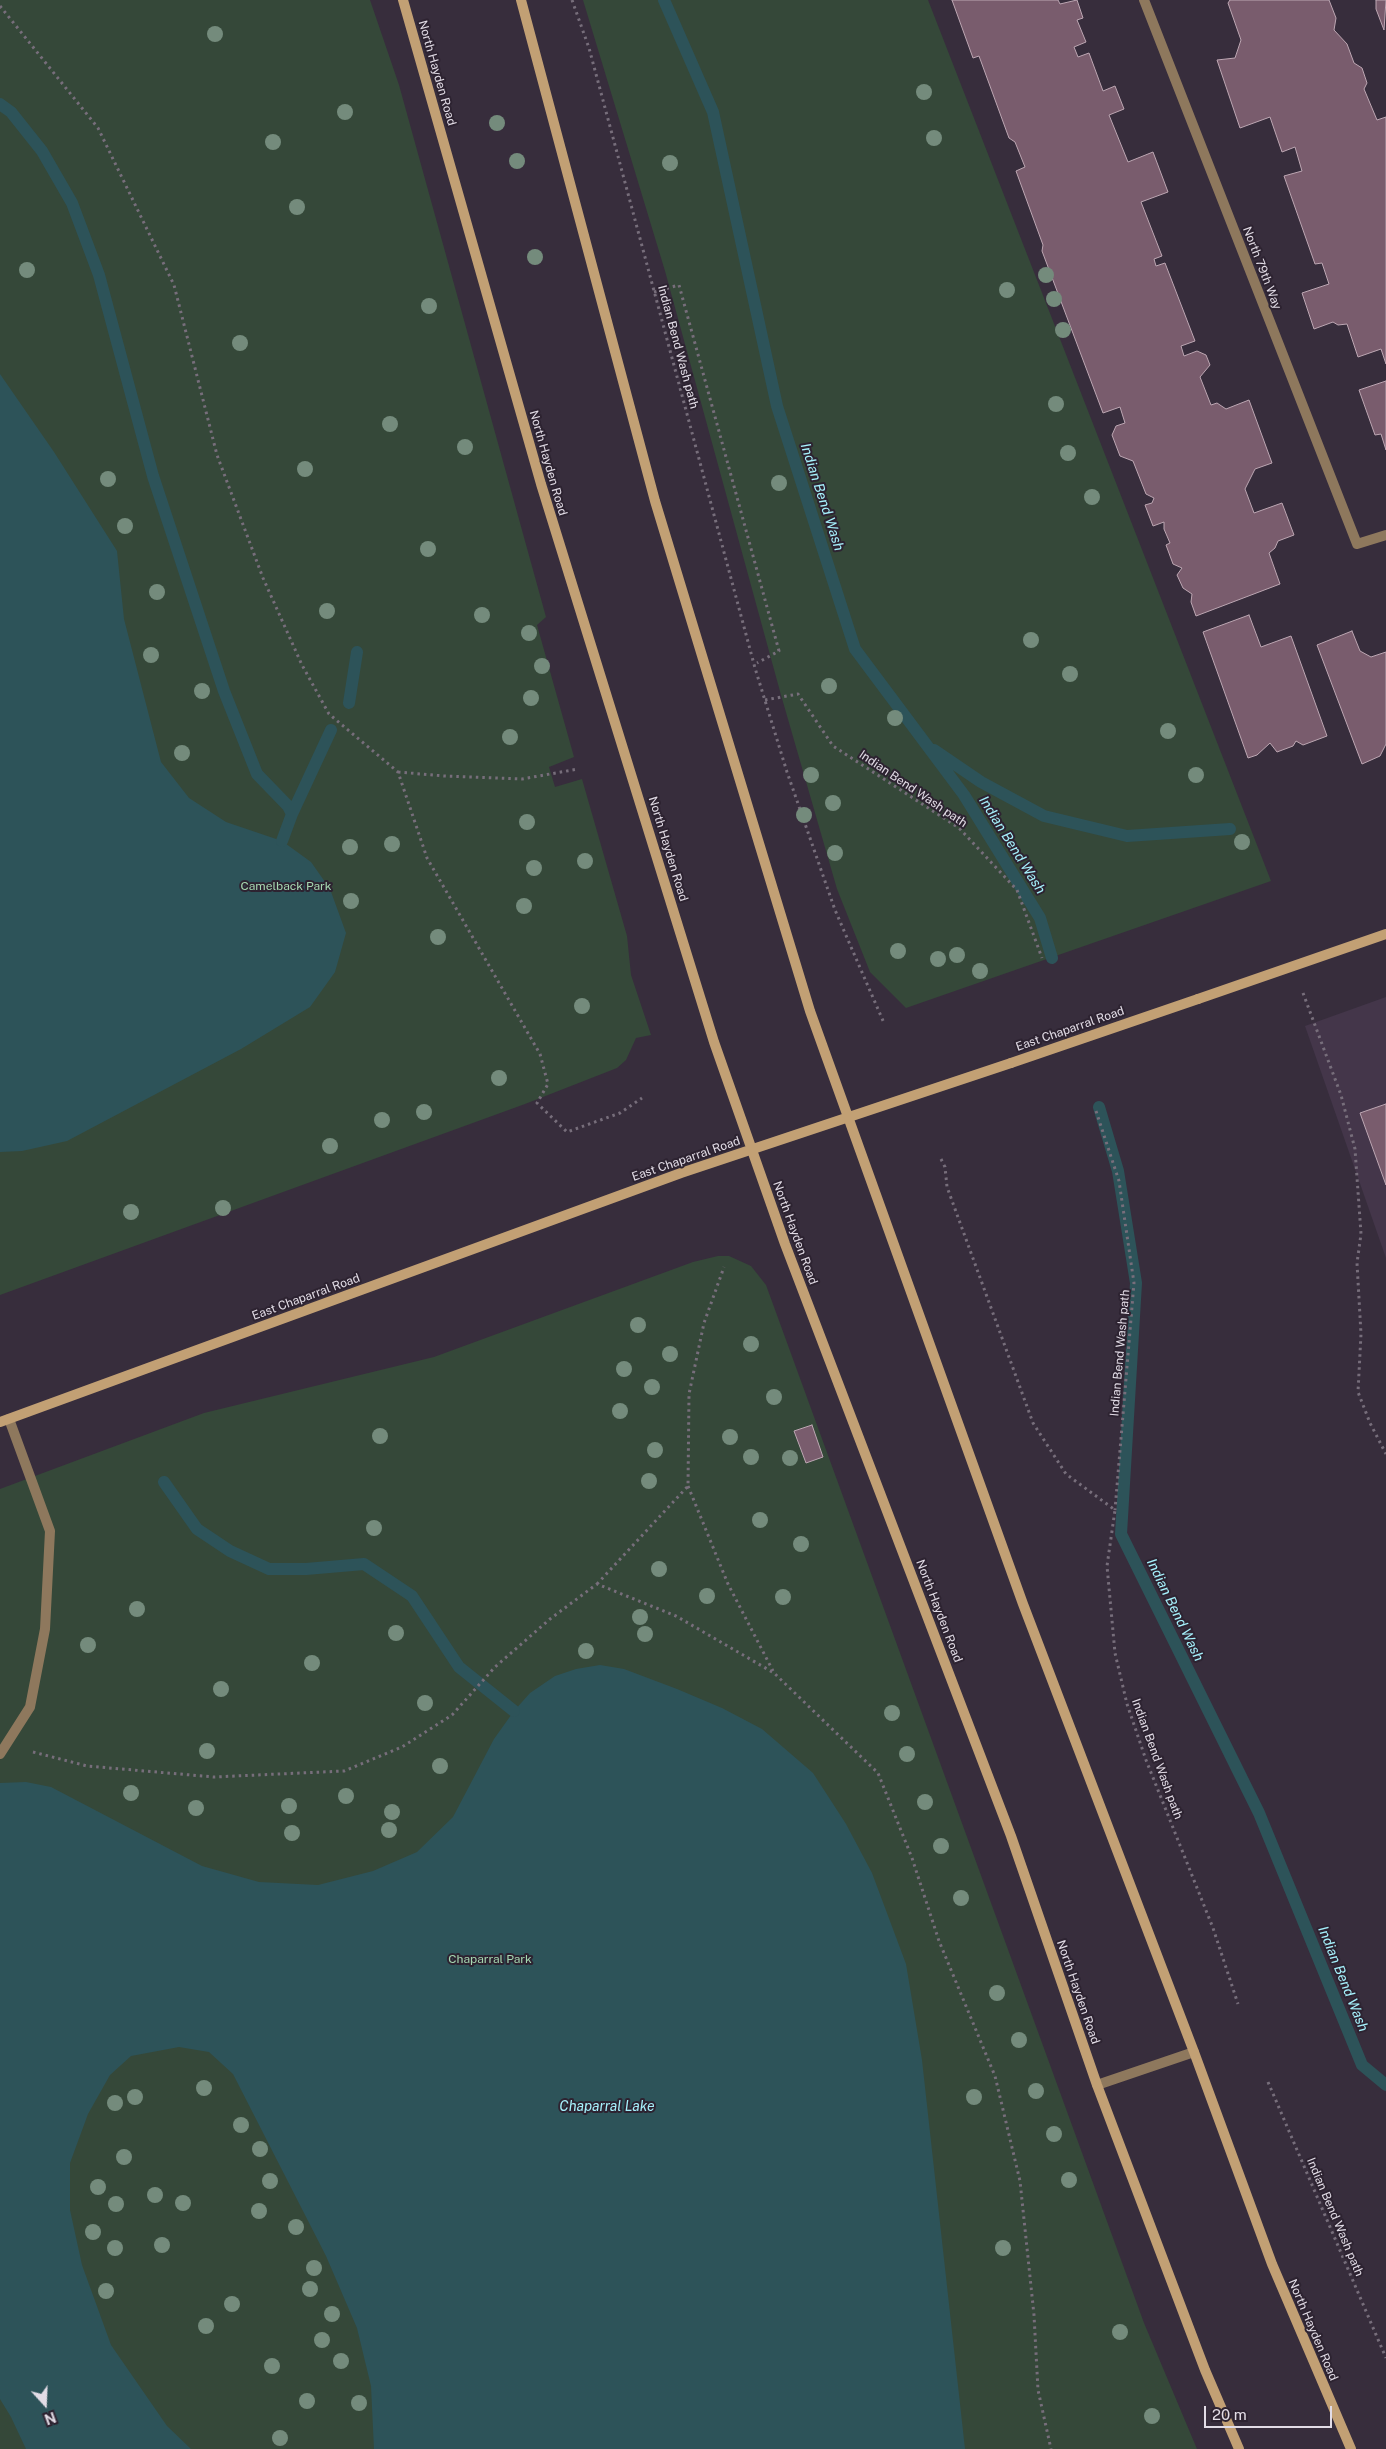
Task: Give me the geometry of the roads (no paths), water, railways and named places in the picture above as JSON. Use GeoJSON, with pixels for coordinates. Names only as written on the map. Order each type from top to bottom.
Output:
{"type":"FeatureCollection","features":[{"type":"Feature","properties":{"kind":"main road","name":"North Hayden Road"},"geometry":{"type":"LineString","coordinates":[[403,0],[541,484],[714,1042],[785,1244],[1011,1836],[1097,2085],[1205,2370],[1239,2449]]}},
{"type":"Feature","properties":{"kind":"main road","name":"North Hayden Road"},"geometry":{"type":"LineString","coordinates":[[521,0],[655,501],[810,1011],[1023,1604],[1194,2052],[1272,2264],[1351,2449]]}},
{"type":"Feature","properties":{"kind":"main road","name":"East Chaparral Road"},"geometry":{"type":"LineString","coordinates":[[4,1420],[681,1173],[849,1118],[1386,934]]}},
{"type":"Feature","properties":{"kind":"street","name":"North 79th Way"},"geometry":{"type":"LineString","coordinates":[[1144,0],[1358,544],[1386,535]]}},
{"type":"Feature","properties":{"kind":"street"},"geometry":{"type":"LineString","coordinates":[[0,1754],[30,1707],[45,1628],[50,1531],[4,1420]]}},
{"type":"Feature","properties":{"kind":"street"},"geometry":{"type":"LineString","coordinates":[[1097,2085],[1194,2052]]}},
{"type":"Feature","properties":{"kind":"water"},"geometry":{"type":"Polygon","coordinates":[[[0,374],[54,452],[117,551],[124,619],[161,762],[189,798],[226,822],[282,841],[311,862],[330,889],[346,933],[335,972],[310,1007],[241,1049],[67,1141],[22,1151],[0,1152],[0,374]]]}},
{"type":"Feature","properties":{"kind":"water","name":"Chaparral Lake"},"geometry":{"type":"Polygon","coordinates":[[[600,1665],[624,1669],[677,1689],[722,1708],[762,1729],[813,1773],[846,1824],[872,1873],[906,1964],[922,2060],[965,2449],[374,2449],[371,2386],[357,2328],[326,2256],[233,2074],[209,2052],[179,2047],[131,2056],[110,2075],[88,2114],[70,2163],[70,2210],[82,2265],[111,2345],[167,2426],[191,2449],[26,2449],[0,2399],[0,1783],[26,1782],[51,1787],[202,1866],[259,1882],[318,1885],[373,1871],[417,1852],[453,1817],[494,1739],[514,1711],[530,1693],[555,1676],[576,1669],[600,1665]]]}},
{"type":"Feature","properties":{"kind":"waterway","name":"Indian Bend Wash"},"geometry":{"type":"LineString","coordinates":[[664,0],[713,112],[777,406],[855,649],[964,795],[1040,918],[1052,958]]}},
{"type":"Feature","properties":{"kind":"waterway"},"geometry":{"type":"LineString","coordinates":[[0,104],[11,112],[42,151],[72,203],[99,275],[153,476],[224,691],[257,774],[288,806],[292,814],[282,841]]}},
{"type":"Feature","properties":{"kind":"waterway"},"geometry":{"type":"LineString","coordinates":[[349,703],[357,652]]}},
{"type":"Feature","properties":{"kind":"waterway"},"geometry":{"type":"LineString","coordinates":[[292,814],[331,730]]}},
{"type":"Feature","properties":{"kind":"waterway"},"geometry":{"type":"LineString","coordinates":[[934,750],[981,782],[1044,816],[1127,836],[1230,829]]}},
{"type":"Feature","properties":{"kind":"waterway","name":"Indian Bend Wash"},"geometry":{"type":"LineString","coordinates":[[1099,1107],[1118,1171],[1136,1283],[1121,1534],[1259,1813],[1362,2065],[1386,2085]]}},
{"type":"Feature","properties":{"kind":"waterway"},"geometry":{"type":"LineString","coordinates":[[164,1482],[197,1529],[230,1551],[269,1569],[306,1569],[364,1564],[412,1596],[459,1667],[514,1711]]}},
{"type":"Feature","properties":{"kind":"park label","name":"Camelback Park"},"geometry":{"type":"Point","coordinates":[286,886]}},
{"type":"Feature","properties":{"kind":"park label","name":"Chaparral Park"},"geometry":{"type":"Point","coordinates":[490,1959]}}]}
